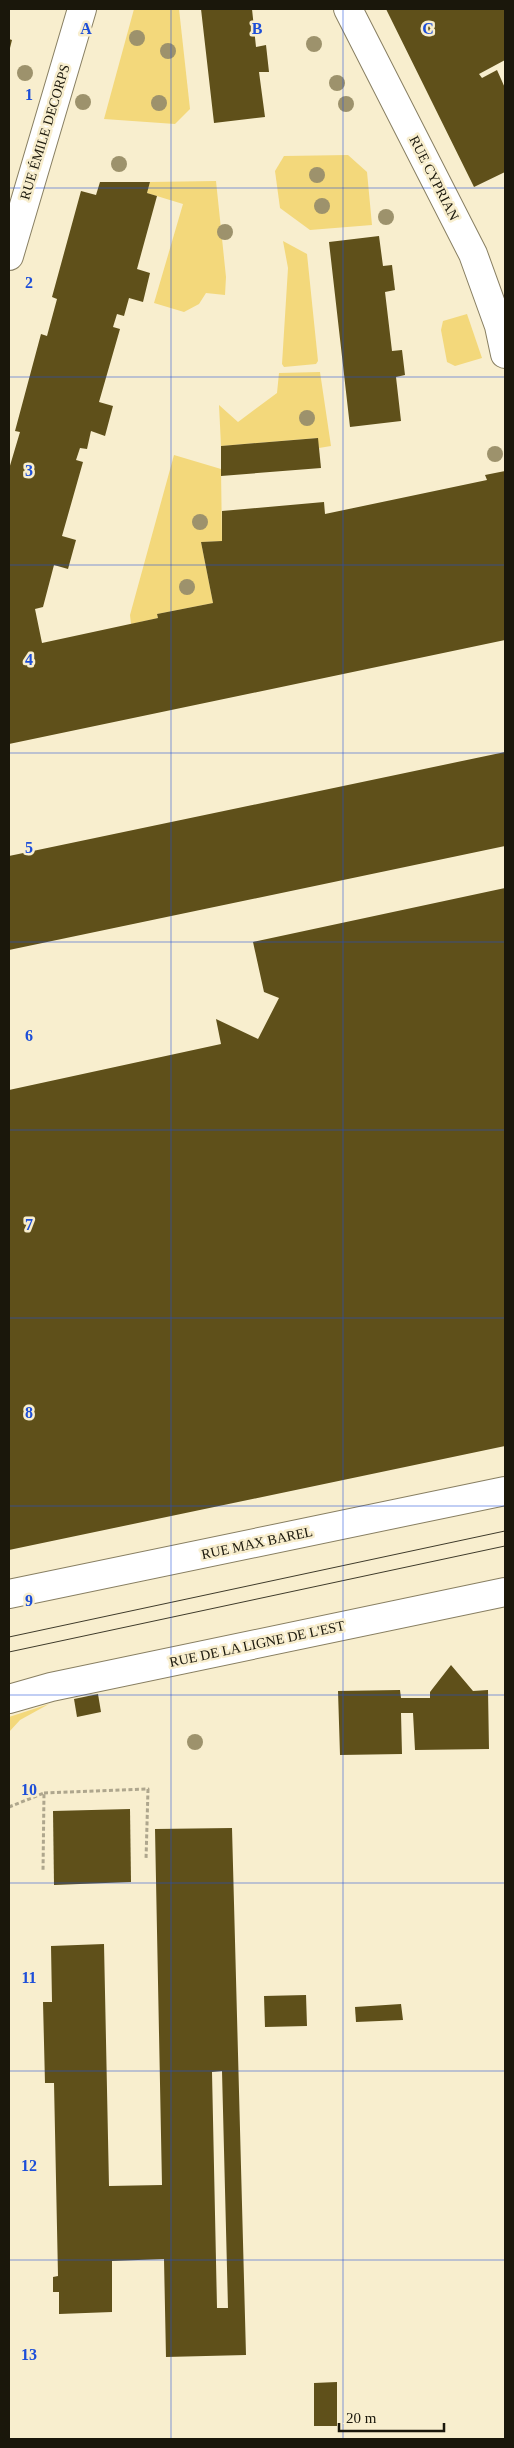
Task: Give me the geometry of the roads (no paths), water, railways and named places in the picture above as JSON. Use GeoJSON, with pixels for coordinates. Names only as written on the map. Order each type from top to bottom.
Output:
{"type":"FeatureCollection","features":[{"type":"Feature","properties":{"kind":"street","name":"RUE ÉMILE DECORPS"},"geometry":{"type":"LineString","coordinates":[[9,256],[82,9]]}},
{"type":"Feature","properties":{"kind":"street","name":"RUE CYPRIAN"},"geometry":{"type":"LineString","coordinates":[[348,9],[473,254],[499,326],[505,354]]}},
{"type":"Feature","properties":{"kind":"street","name":"RUE MAX BAREL"},"geometry":{"type":"LineString","coordinates":[[9,1594],[505,1491]]}},
{"type":"Feature","properties":{"kind":"street","name":"RUE DE LA LIGNE DE L'EST"},"geometry":{"type":"LineString","coordinates":[[9,1698],[51,1687],[505,1592]]}},
{"type":"Feature","properties":{"kind":"tram line"},"geometry":{"type":"LineString","coordinates":[[9,1637],[505,1531]]}},
{"type":"Feature","properties":{"kind":"tram line"},"geometry":{"type":"LineString","coordinates":[[9,1652],[505,1546]]}}]}
